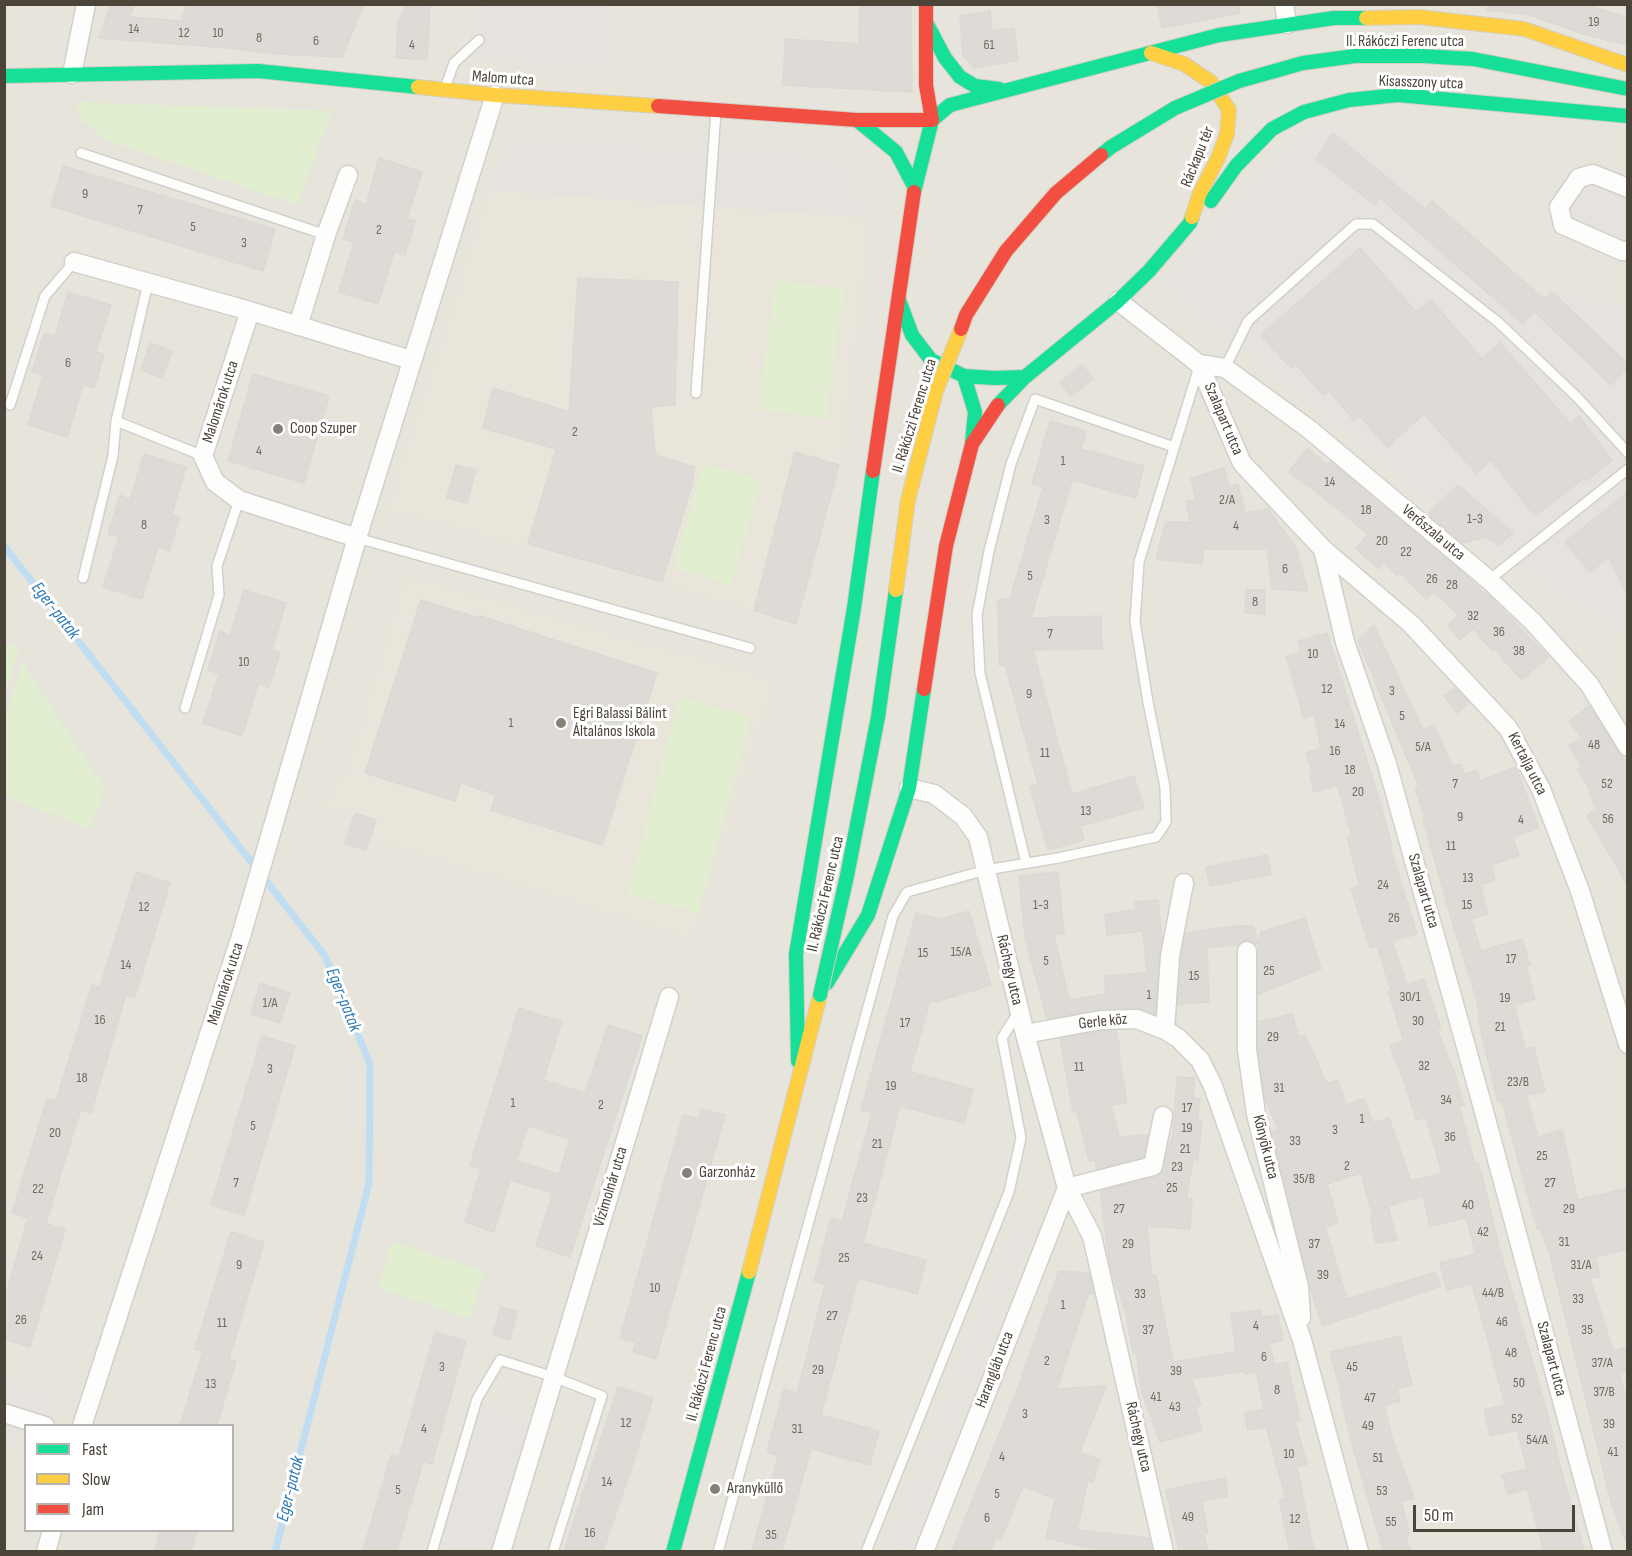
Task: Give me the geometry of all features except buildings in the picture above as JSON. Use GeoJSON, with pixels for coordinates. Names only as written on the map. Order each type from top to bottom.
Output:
{"type":"FeatureCollection","features":[{"type":"Feature","properties":{"kind":"main road"},"geometry":{"type":"LineString","coordinates":[[925,11],[945,58],[960,77],[975,86],[1004,90]]}},
{"type":"Feature","properties":{"kind":"main road"},"geometry":{"type":"LineString","coordinates":[[925,11],[926,85],[932,120],[915,188],[898,297],[912,335],[931,360],[964,376],[1024,377]]}},
{"type":"Feature","properties":{"kind":"main road"},"geometry":{"type":"LineString","coordinates":[[932,120],[950,105],[1219,35],[1334,18],[1419,17],[1524,29],[1628,65]]}},
{"type":"Feature","properties":{"kind":"main road","name":"Ráckapu tér"},"geometry":{"type":"LineString","coordinates":[[1024,377],[1118,301],[1149,271],[1190,223],[1200,193],[1218,158],[1227,134],[1229,110],[1222,97],[1211,82],[1184,64],[1151,53]]}},
{"type":"Feature","properties":{"kind":"main road","name":"II. Rákóczi Ferenc utca"},"geometry":{"type":"LineString","coordinates":[[672,1551],[771,1192],[820,995],[847,876],[876,728],[908,500],[936,391],[966,315],[1006,251],[1056,193],[1111,147],[1175,108],[1239,81],[1303,63],[1355,56],[1473,59],[1628,89]]}},
{"type":"Feature","properties":{"kind":"main road","name":"Malom utca"},"geometry":{"type":"LineString","coordinates":[[8,76],[258,71],[495,95],[857,120],[932,120]]}},
{"type":"Feature","properties":{"kind":"main road","name":"Kisasszony utca"},"geometry":{"type":"LineString","coordinates":[[1190,223],[1210,202],[1236,166],[1272,129],[1304,112],[1348,100],[1410,96],[1628,116]]}},
{"type":"Feature","properties":{"kind":"main road"},"geometry":{"type":"LineString","coordinates":[[857,120],[896,152],[915,188]]}},
{"type":"Feature","properties":{"kind":"main road","name":"II. Rákóczi Ferenc utca"},"geometry":{"type":"LineString","coordinates":[[799,1080],[796,954],[854,608],[898,297]]}},
{"type":"Feature","properties":{"kind":"main road"},"geometry":{"type":"LineString","coordinates":[[964,376],[975,412],[972,444]]}},
{"type":"Feature","properties":{"kind":"main road","name":"II. Rákóczi Ferenc utca"},"geometry":{"type":"LineString","coordinates":[[820,995],[868,915],[909,788],[930,663],[946,546],[972,444],[995,409],[1024,377]]}},
{"type":"Feature","properties":{"kind":"street"},"geometry":{"type":"LineString","coordinates":[[72,74],[86,4]]}},
{"type":"Feature","properties":{"kind":"street"},"geometry":{"type":"LineString","coordinates":[[1284,4],[1287,24]]}},
{"type":"Feature","properties":{"kind":"street","name":"Malomárok utca"},"geometry":{"type":"LineString","coordinates":[[82,1424],[242,932],[357,538],[495,95]]}},
{"type":"Feature","properties":{"kind":"street"},"geometry":{"type":"LineString","coordinates":[[1628,188],[1593,174],[1579,178],[1559,207],[1563,225],[1622,251],[1628,251]]}},
{"type":"Feature","properties":{"kind":"street"},"geometry":{"type":"LineString","coordinates":[[298,326],[326,235],[348,175]]}},
{"type":"Feature","properties":{"kind":"street"},"geometry":{"type":"LineString","coordinates":[[74,262],[250,311],[411,360]]}},
{"type":"Feature","properties":{"kind":"street","name":"Szalapart utca"},"geometry":{"type":"LineString","coordinates":[[1118,301],[1199,364],[1242,463],[1323,549],[1346,642],[1387,764],[1470,1059],[1604,1551]]}},
{"type":"Feature","properties":{"kind":"street","name":"Malomárok utca"},"geometry":{"type":"LineString","coordinates":[[250,311],[203,456],[214,482],[239,500],[357,538]]}},
{"type":"Feature","properties":{"kind":"street","name":"Verőszala utca"},"geometry":{"type":"LineString","coordinates":[[1199,364],[1225,368],[1309,429],[1489,580],[1533,622],[1589,684],[1628,747]]}},
{"type":"Feature","properties":{"kind":"street","name":"Kertalja utca"},"geometry":{"type":"LineString","coordinates":[[1323,549],[1411,624],[1508,728],[1541,789],[1580,891],[1628,1044]]}},
{"type":"Feature","properties":{"kind":"street","name":"Ráchegy utca"},"geometry":{"type":"LineString","coordinates":[[909,788],[934,794],[963,816],[978,837],[1019,1011],[1067,1188],[1092,1236],[1164,1551]]}},
{"type":"Feature","properties":{"kind":"street"},"geometry":{"type":"LineString","coordinates":[[1172,1034],[1170,956],[1184,884]]}},
{"type":"Feature","properties":{"kind":"street","name":"Könyök utca"},"geometry":{"type":"LineString","coordinates":[[1247,951],[1247,1050],[1256,1114],[1299,1287],[1302,1340]]}},
{"type":"Feature","properties":{"kind":"street","name":"Vízimolnár utca"},"geometry":{"type":"LineString","coordinates":[[501,1551],[669,997]]}},
{"type":"Feature","properties":{"kind":"street","name":"Gerle köz"},"geometry":{"type":"LineString","coordinates":[[1025,1034],[1110,1019],[1137,1018],[1172,1034]]}},
{"type":"Feature","properties":{"kind":"street","name":"Könyök utca"},"geometry":{"type":"LineString","coordinates":[[1172,1034],[1200,1060],[1213,1086],[1302,1340],[1359,1551]]}},
{"type":"Feature","properties":{"kind":"street"},"geometry":{"type":"LineString","coordinates":[[1067,1188],[1153,1166],[1162,1116]]}},
{"type":"Feature","properties":{"kind":"street","name":"Harangláb utca"},"geometry":{"type":"LineString","coordinates":[[924,1551],[1067,1188]]}},
{"type":"Feature","properties":{"kind":"street"},"geometry":{"type":"LineString","coordinates":[[4,1413],[42,1424]]}},
{"type":"Feature","properties":{"kind":"street"},"geometry":{"type":"LineString","coordinates":[[46,1551],[51,1532]]}},
{"type":"Feature","properties":{"kind":"lane"},"geometry":{"type":"LineString","coordinates":[[443,91],[454,63],[479,40]]}},
{"type":"Feature","properties":{"kind":"lane"},"geometry":{"type":"LineString","coordinates":[[696,393],[716,111]]}},
{"type":"Feature","properties":{"kind":"lane"},"geometry":{"type":"LineString","coordinates":[[81,153],[326,235]]}},
{"type":"Feature","properties":{"kind":"lane"},"geometry":{"type":"LineString","coordinates":[[1225,368],[1248,321],[1356,224],[1374,224],[1498,322],[1577,397],[1628,453]]}},
{"type":"Feature","properties":{"kind":"lane"},"geometry":{"type":"LineString","coordinates":[[10,405],[45,296],[74,262]]}},
{"type":"Feature","properties":{"kind":"lane"},"geometry":{"type":"LineString","coordinates":[[83,578],[113,456],[116,421],[148,283]]}},
{"type":"Feature","properties":{"kind":"lane"},"geometry":{"type":"LineString","coordinates":[[718,1551],[892,916],[907,892],[986,870],[1058,858],[1156,837],[1166,822],[1165,787],[1135,622],[1139,562],[1199,364]]}},
{"type":"Feature","properties":{"kind":"lane"},"geometry":{"type":"LineString","coordinates":[[1026,863],[980,673],[977,615],[989,551],[1011,464],[1035,399],[1174,447]]}},
{"type":"Feature","properties":{"kind":"lane"},"geometry":{"type":"LineString","coordinates":[[116,421],[203,456]]}},
{"type":"Feature","properties":{"kind":"lane"},"geometry":{"type":"LineString","coordinates":[[1489,580],[1628,469]]}},
{"type":"Feature","properties":{"kind":"lane"},"geometry":{"type":"LineString","coordinates":[[185,708],[219,595],[217,566],[239,500]]}},
{"type":"Feature","properties":{"kind":"lane"},"geometry":{"type":"LineString","coordinates":[[357,538],[750,648]]}},
{"type":"Feature","properties":{"kind":"lane"},"geometry":{"type":"LineString","coordinates":[[866,1551],[1009,1192],[1021,1138],[1002,1038],[1019,1011]]}},
{"type":"Feature","properties":{"kind":"lane"},"geometry":{"type":"LineString","coordinates":[[432,1551],[477,1399],[500,1360],[602,1395],[553,1551]]}},
{"type":"Feature","properties":{"kind":"shaded area"},"geometry":{"type":"Polygon","coordinates":[[[5,5],[1627,5],[1627,1551],[5,1552],[5,5]]]}},
{"type":"Feature","properties":{"kind":"shaded area"},"geometry":{"type":"Polygon","coordinates":[[[482,5],[612,5],[607,68],[477,59],[482,5]]]}},
{"type":"Feature","properties":{"kind":"shaded area"},"geometry":{"type":"Polygon","coordinates":[[[1332,120],[1432,201],[1544,299],[1552,292],[1627,308],[1627,633],[1476,540],[1160,282],[1304,130],[1332,120]]]}},
{"type":"Feature","properties":{"kind":"shaded area"},"geometry":{"type":"Polygon","coordinates":[[[507,139],[839,156],[872,218],[489,190],[507,139]]]}},
{"type":"Feature","properties":{"kind":"shaded area"},"geometry":{"type":"Polygon","coordinates":[[[1579,178],[1627,188],[1627,251],[1563,225],[1579,178]]]}},
{"type":"Feature","properties":{"kind":"shaded area"},"geometry":{"type":"Polygon","coordinates":[[[489,190],[872,218],[839,465],[796,624],[754,610],[387,509],[489,190]]]}},
{"type":"Feature","properties":{"kind":"shaded area","name":"Egri Balassi Bálint Általános Iskola"},"geometry":{"type":"Polygon","coordinates":[[[405,575],[774,680],[693,939],[370,839],[375,820],[321,805],[349,766],[405,575]]]}},
{"type":"Feature","properties":{"kind":"shaded area"},"geometry":{"type":"Polygon","coordinates":[[[1016,1216],[1036,1224],[1006,1300],[987,1292],[1016,1216]]]}},
{"type":"Feature","properties":{"kind":"shaded area"},"geometry":{"type":"Polygon","coordinates":[[[981,1300],[1002,1308],[976,1378],[955,1370],[981,1300]]]}},
{"type":"Feature","properties":{"kind":"shaded area"},"geometry":{"type":"Polygon","coordinates":[[[4,1380],[58,1395],[47,1424],[24,1424],[24,1450],[5,1444],[4,1380]]]}},
{"type":"Feature","properties":{"kind":"shaded area"},"geometry":{"type":"Polygon","coordinates":[[[952,1389],[968,1395],[942,1464],[925,1458],[952,1389]]]}},
{"type":"Feature","properties":{"kind":"shaded area"},"geometry":{"type":"Polygon","coordinates":[[[477,1399],[537,1431],[501,1551],[432,1552],[477,1399]]]}},
{"type":"Feature","properties":{"kind":"shaded area"},"geometry":{"type":"Polygon","coordinates":[[[921,1465],[939,1472],[910,1548],[892,1542],[921,1465]]]}},
{"type":"Feature","properties":{"kind":"green space"},"geometry":{"type":"Polygon","coordinates":[[[76,102],[332,111],[297,205],[107,140],[82,121],[76,102]]]}},
{"type":"Feature","properties":{"kind":"green space"},"geometry":{"type":"Polygon","coordinates":[[[776,280],[844,289],[826,419],[758,409],[776,280]]]}},
{"type":"Feature","properties":{"kind":"green space"},"geometry":{"type":"Polygon","coordinates":[[[703,463],[762,480],[731,585],[673,568],[703,463]]]}},
{"type":"Feature","properties":{"kind":"green space"},"geometry":{"type":"Polygon","coordinates":[[[4,643],[19,647],[5,697],[4,643]]]}},
{"type":"Feature","properties":{"kind":"green space"},"geometry":{"type":"Polygon","coordinates":[[[22,662],[105,789],[90,829],[5,796],[5,719],[22,662]]]}},
{"type":"Feature","properties":{"kind":"green space"},"geometry":{"type":"Polygon","coordinates":[[[679,697],[751,717],[698,913],[627,894],[679,697]]]}},
{"type":"Feature","properties":{"kind":"green space"},"geometry":{"type":"Polygon","coordinates":[[[392,1242],[484,1271],[470,1318],[378,1288],[392,1242]]]}},
{"type":"Feature","properties":{"kind":"waterway","name":"Eger-patak"},"geometry":{"type":"LineString","coordinates":[[4,546],[325,956],[370,1064],[369,1183],[275,1552]]}},
{"type":"Feature","properties":{"kind":"traffic: fast"},"geometry":{"type":"LineString","coordinates":[[914,192],[932,120],[950,105],[1219,35],[1334,18],[1366,18]]}},
{"type":"Feature","properties":{"kind":"traffic: fast"},"geometry":{"type":"LineString","coordinates":[[927,24],[945,58],[960,77],[975,86],[999,89]]}},
{"type":"Feature","properties":{"kind":"traffic: fast"},"geometry":{"type":"LineString","coordinates":[[1101,155],[1175,108],[1239,81],[1303,63],[1355,56],[1473,59],[1628,89]]}},
{"type":"Feature","properties":{"kind":"traffic: fast"},"geometry":{"type":"LineString","coordinates":[[4,76],[258,71],[418,87]]}},
{"type":"Feature","properties":{"kind":"traffic: fast"},"geometry":{"type":"LineString","coordinates":[[1211,201],[1236,166],[1272,129],[1304,112],[1349,100],[1398,95],[1628,116]]}},
{"type":"Feature","properties":{"kind":"traffic: fast"},"geometry":{"type":"LineString","coordinates":[[857,120],[896,152],[915,188]]}},
{"type":"Feature","properties":{"kind":"traffic: fast"},"geometry":{"type":"LineString","coordinates":[[998,405],[1025,377],[1118,301],[1149,271],[1190,223],[1192,217]]}},
{"type":"Feature","properties":{"kind":"traffic: fast"},"geometry":{"type":"LineString","coordinates":[[899,300],[912,335],[931,360],[964,376],[1025,377]]}},
{"type":"Feature","properties":{"kind":"traffic: fast"},"geometry":{"type":"LineString","coordinates":[[964,376],[975,412],[972,443]]}},
{"type":"Feature","properties":{"kind":"traffic: fast"},"geometry":{"type":"LineString","coordinates":[[798,1061],[796,954],[854,608],[873,471]]}},
{"type":"Feature","properties":{"kind":"traffic: fast"},"geometry":{"type":"LineString","coordinates":[[820,995],[847,876],[878,717],[896,590]]}},
{"type":"Feature","properties":{"kind":"traffic: fast"},"geometry":{"type":"LineString","coordinates":[[827,983],[868,915],[909,788],[924,689]]}},
{"type":"Feature","properties":{"kind":"traffic: fast"},"geometry":{"type":"LineString","coordinates":[[673,1552],[749,1272]]}},
{"type":"Feature","properties":{"kind":"traffic: slow"},"geometry":{"type":"LineString","coordinates":[[1366,18],[1419,17],[1524,29],[1628,65]]}},
{"type":"Feature","properties":{"kind":"traffic: slow"},"geometry":{"type":"LineString","coordinates":[[1151,53],[1184,64],[1211,82],[1229,110],[1227,134],[1218,158],[1200,193],[1192,217]]}},
{"type":"Feature","properties":{"kind":"traffic: slow"},"geometry":{"type":"LineString","coordinates":[[418,87],[495,95],[658,106]]}},
{"type":"Feature","properties":{"kind":"traffic: slow"},"geometry":{"type":"LineString","coordinates":[[896,590],[908,500],[936,391],[961,329]]}},
{"type":"Feature","properties":{"kind":"traffic: slow"},"geometry":{"type":"LineString","coordinates":[[749,1272],[820,995]]}},
{"type":"Feature","properties":{"kind":"traffic: jam"},"geometry":{"type":"LineString","coordinates":[[926,4],[926,85],[932,120]]}},
{"type":"Feature","properties":{"kind":"traffic: jam"},"geometry":{"type":"LineString","coordinates":[[658,106],[857,120],[932,120]]}},
{"type":"Feature","properties":{"kind":"traffic: jam"},"geometry":{"type":"LineString","coordinates":[[961,329],[966,315],[1006,251],[1056,193],[1101,155]]}},
{"type":"Feature","properties":{"kind":"traffic: jam"},"geometry":{"type":"LineString","coordinates":[[873,471],[914,192]]}},
{"type":"Feature","properties":{"kind":"traffic: jam"},"geometry":{"type":"LineString","coordinates":[[924,689],[946,546],[972,444],[998,405]]}},
{"type":"Feature","properties":{"kind":"place","name":"Coop Szuper"},"geometry":{"type":"Point","coordinates":[278,429]}},
{"type":"Feature","properties":{"kind":"place","name":"Egri Balassi Bálint Általános Iskola"},"geometry":{"type":"Point","coordinates":[561,723]}},
{"type":"Feature","properties":{"kind":"place","name":"Garzonház"},"geometry":{"type":"Point","coordinates":[687,1173]}},
{"type":"Feature","properties":{"kind":"place","name":"Aranyküllő"},"geometry":{"type":"Point","coordinates":[715,1489]}}]}
